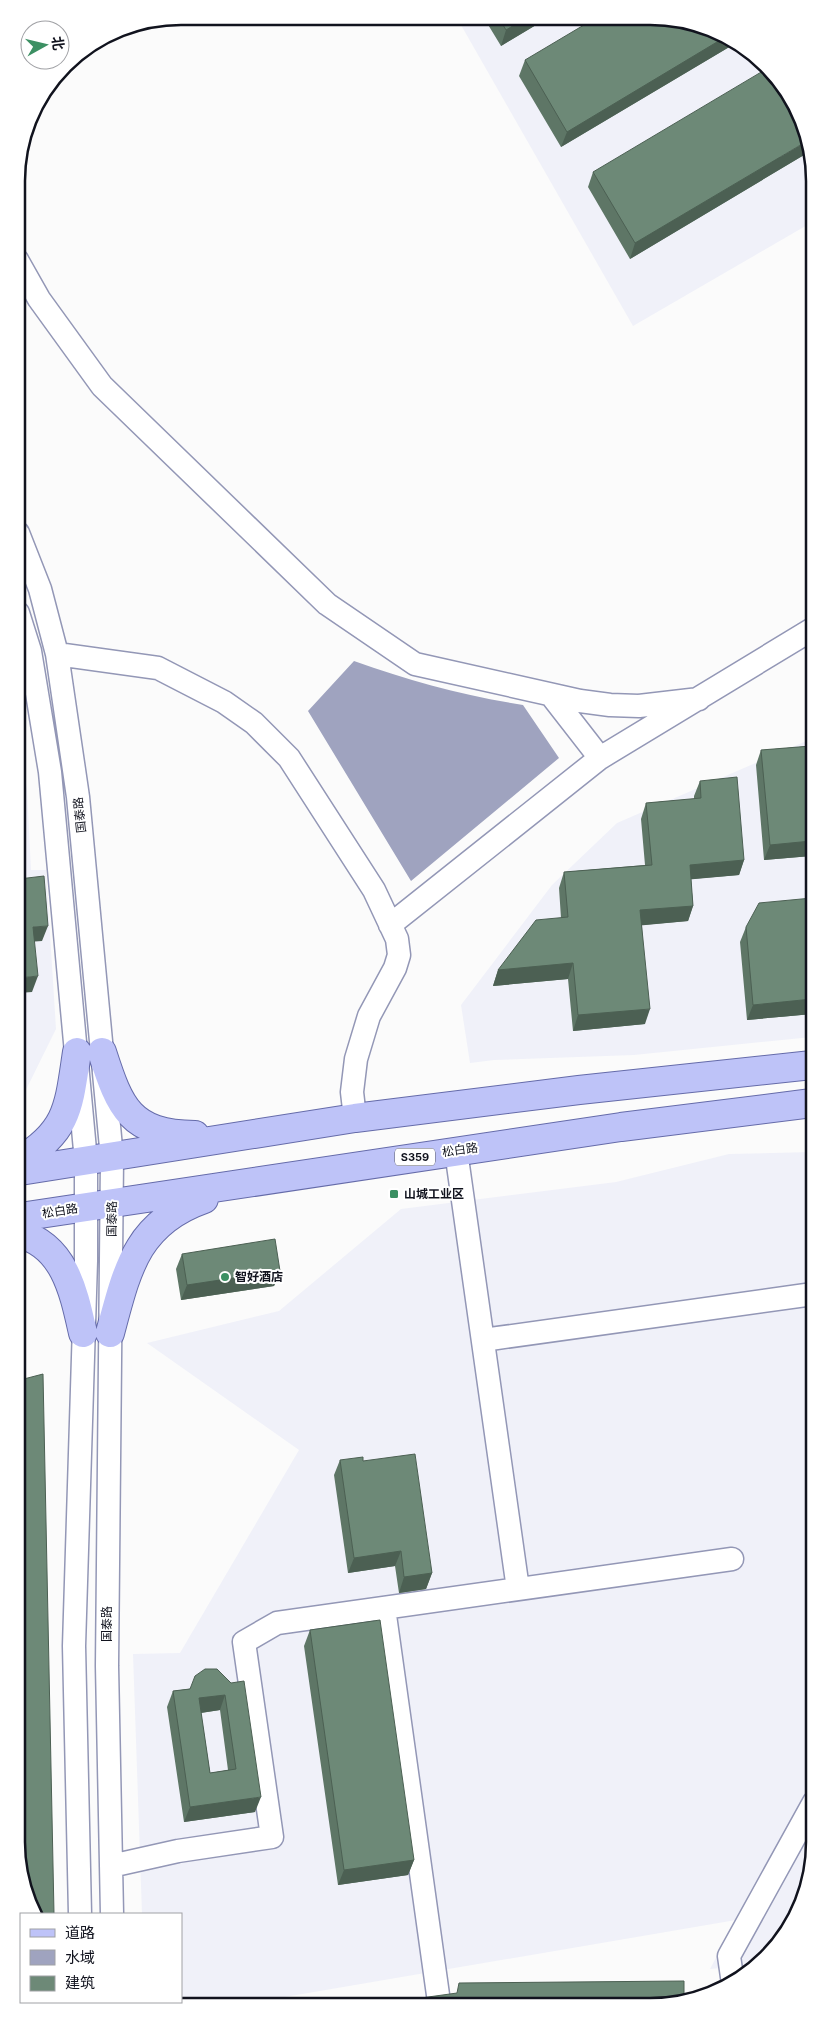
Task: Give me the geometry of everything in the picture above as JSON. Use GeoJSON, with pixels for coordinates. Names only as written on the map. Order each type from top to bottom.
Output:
{"type":"FeatureCollection","features":[{"type":"Feature","properties":{"kind":"main road"},"geometry":{"type":"LineString","coordinates":[[90,1052],[130,1115],[146,1126],[180,1135],[262,1133]]}},
{"type":"Feature","properties":{"kind":"main road"},"geometry":{"type":"LineString","coordinates":[[25,1157],[37,1150],[52,1136],[62,1120],[90,1052]]}},
{"type":"Feature","properties":{"kind":"main road"},"geometry":{"type":"LineString","coordinates":[[25,1170],[355,1118],[579,1090],[806,1066]]}},
{"type":"Feature","properties":{"kind":"main road","name":"松白路"},"geometry":{"type":"LineString","coordinates":[[25,1216],[621,1127],[806,1104]]}},
{"type":"Feature","properties":{"kind":"main road"},"geometry":{"type":"LineString","coordinates":[[110,1332],[130,1264],[151,1232],[170,1214],[193,1202],[250,1182]]}},
{"type":"Feature","properties":{"kind":"main road"},"geometry":{"type":"LineString","coordinates":[[25,1237],[43,1246],[54,1255],[66,1272],[83,1332]]}},
{"type":"Feature","properties":{"kind":"street"},"geometry":{"type":"LineString","coordinates":[[25,274],[39,299],[102,386],[328,604],[415,664],[551,695],[610,705],[654,705],[699,699]]}},
{"type":"Feature","properties":{"kind":"street","name":"国泰路"},"geometry":{"type":"LineString","coordinates":[[25,551],[40,589],[57,654],[78,797],[90,1052],[110,1332],[106,1666],[112,1913]]}},
{"type":"Feature","properties":{"kind":"street"},"geometry":{"type":"LineString","coordinates":[[390,925],[600,758],[806,633]]}},
{"type":"Feature","properties":{"kind":"street","name":"国泰路"},"geometry":{"type":"LineString","coordinates":[[25,635],[30,651],[50,772],[90,1052]]}},
{"type":"Feature","properties":{"kind":"street"},"geometry":{"type":"LineString","coordinates":[[57,654],[158,668],[224,702],[254,724],[289,758],[374,890],[397,939],[399,955],[395,968],[363,1032],[356,1059],[352,1092],[355,1118]]}},
{"type":"Feature","properties":{"kind":"street"},"geometry":{"type":"LineString","coordinates":[[551,695],[600,758]]}},
{"type":"Feature","properties":{"kind":"street"},"geometry":{"type":"LineString","coordinates":[[456,1151],[518,1589]]}},
{"type":"Feature","properties":{"kind":"street","name":"国泰路"},"geometry":{"type":"LineString","coordinates":[[80,1913],[74,1646],[83,1332],[100,1205]]}},
{"type":"Feature","properties":{"kind":"street"},"geometry":{"type":"LineString","coordinates":[[483,1340],[806,1295]]}},
{"type":"Feature","properties":{"kind":"street"},"geometry":{"type":"LineString","coordinates":[[111,1866],[178,1850],[272,1837],[244,1642],[277,1623],[732,1559]]}},
{"type":"Feature","properties":{"kind":"street"},"geometry":{"type":"LineString","coordinates":[[384,1608],[438,1998]]}},
{"type":"Feature","properties":{"kind":"street"},"geometry":{"type":"LineString","coordinates":[[732,1975],[729,1956],[806,1816]]}},
{"type":"Feature","properties":{"kind":"shaded area"},"geometry":{"type":"Polygon","coordinates":[[[461,25],[660,25],[680,28],[700,33],[737,51],[753,64],[774,86],[785,103],[801,141],[805,161],[806,226],[633,326],[461,25]]]}},
{"type":"Feature","properties":{"kind":"shaded area"},"geometry":{"type":"Polygon","coordinates":[[[806,741],[806,1038],[634,1055],[494,1060],[470,1063],[461,1005],[552,885],[617,823],[806,741]]]}},
{"type":"Feature","properties":{"kind":"shaded area"},"geometry":{"type":"Polygon","coordinates":[[[25,777],[31,870],[46,870],[56,1029],[25,1092],[25,777]]]}},
{"type":"Feature","properties":{"kind":"shaded area"},"geometry":{"type":"Polygon","coordinates":[[[806,1152],[806,1852],[801,1882],[794,1902],[780,1929],[767,1945],[745,1966],[710,1969],[736,1920],[279,1998],[182,1998],[182,1913],[142,1913],[133,1654],[180,1653],[299,1450],[147,1343],[279,1311],[401,1209],[616,1182],[729,1154],[806,1152]]]}},
{"type":"Feature","properties":{"kind":"water"},"geometry":{"type":"Polygon","coordinates":[[[354,661],[438,687],[523,705],[559,758],[411,881],[308,711],[354,661]]]}},
{"type":"Feature","properties":{"kind":"building"},"geometry":{"type":"Polygon","coordinates":[[[503,25],[514,25],[506,30],[503,25]]]}},
{"type":"Feature","properties":{"kind":"building"},"geometry":{"type":"Polygon","coordinates":[[[584,25],[660,25],[700,33],[719,41],[567,132],[525,60],[584,25]]]}},
{"type":"Feature","properties":{"kind":"building"},"geometry":{"type":"Polygon","coordinates":[[[761,72],[774,86],[785,103],[794,121],[802,144],[635,243],[593,172],[761,72]]]}},
{"type":"Feature","properties":{"kind":"building"},"geometry":{"type":"Polygon","coordinates":[[[806,746],[806,841],[770,845],[761,750],[806,746]]]}},
{"type":"Feature","properties":{"kind":"building"},"geometry":{"type":"Polygon","coordinates":[[[737,777],[744,860],[690,865],[693,906],[640,910],[650,1009],[578,1015],[573,963],[498,970],[536,920],[568,917],[564,872],[652,865],[646,803],[701,798],[700,781],[737,777]]]}},
{"type":"Feature","properties":{"kind":"building"},"geometry":{"type":"Polygon","coordinates":[[[44,876],[48,926],[33,927],[38,976],[25,977],[25,878],[44,876]]]}},
{"type":"Feature","properties":{"kind":"building"},"geometry":{"type":"Polygon","coordinates":[[[806,899],[806,1000],[753,1005],[746,927],[759,903],[806,899]]]}},
{"type":"Feature","properties":{"kind":"building"},"geometry":{"type":"Polygon","coordinates":[[[275,1239],[280,1271],[187,1285],[182,1254],[275,1239]]]}},
{"type":"Feature","properties":{"kind":"building"},"geometry":{"type":"Polygon","coordinates":[[[43,1374],[54,1913],[42,1913],[30,1882],[26,1862],[25,1379],[43,1374]]]}},
{"type":"Feature","properties":{"kind":"building"},"geometry":{"type":"Polygon","coordinates":[[[415,1454],[432,1573],[404,1577],[401,1551],[354,1558],[340,1460],[363,1457],[363,1461],[415,1454]]]}},
{"type":"Feature","properties":{"kind":"building"},"geometry":{"type":"Polygon","coordinates":[[[380,1620],[414,1860],[344,1870],[310,1630],[380,1620]]]}},
{"type":"Feature","properties":{"kind":"building"},"geometry":{"type":"Polygon","coordinates":[[[205,1669],[217,1669],[231,1683],[244,1681],[261,1797],[190,1807],[173,1691],[190,1689],[195,1676],[205,1669]],[[225,1695],[199,1698],[210,1773],[236,1769],[225,1695]]]}},
{"type":"Feature","properties":{"kind":"building"},"geometry":{"type":"Polygon","coordinates":[[[684,1981],[684,1994],[650,1998],[421,1998],[457,1993],[459,1983],[684,1981]]]}},
{"type":"Feature","properties":{"kind":"place","name":"山城工业区"},"geometry":{"type":"Point","coordinates":[394,1194]}},
{"type":"Feature","properties":{"kind":"place","name":"智好酒店"},"geometry":{"type":"Point","coordinates":[225,1277]}}]}
